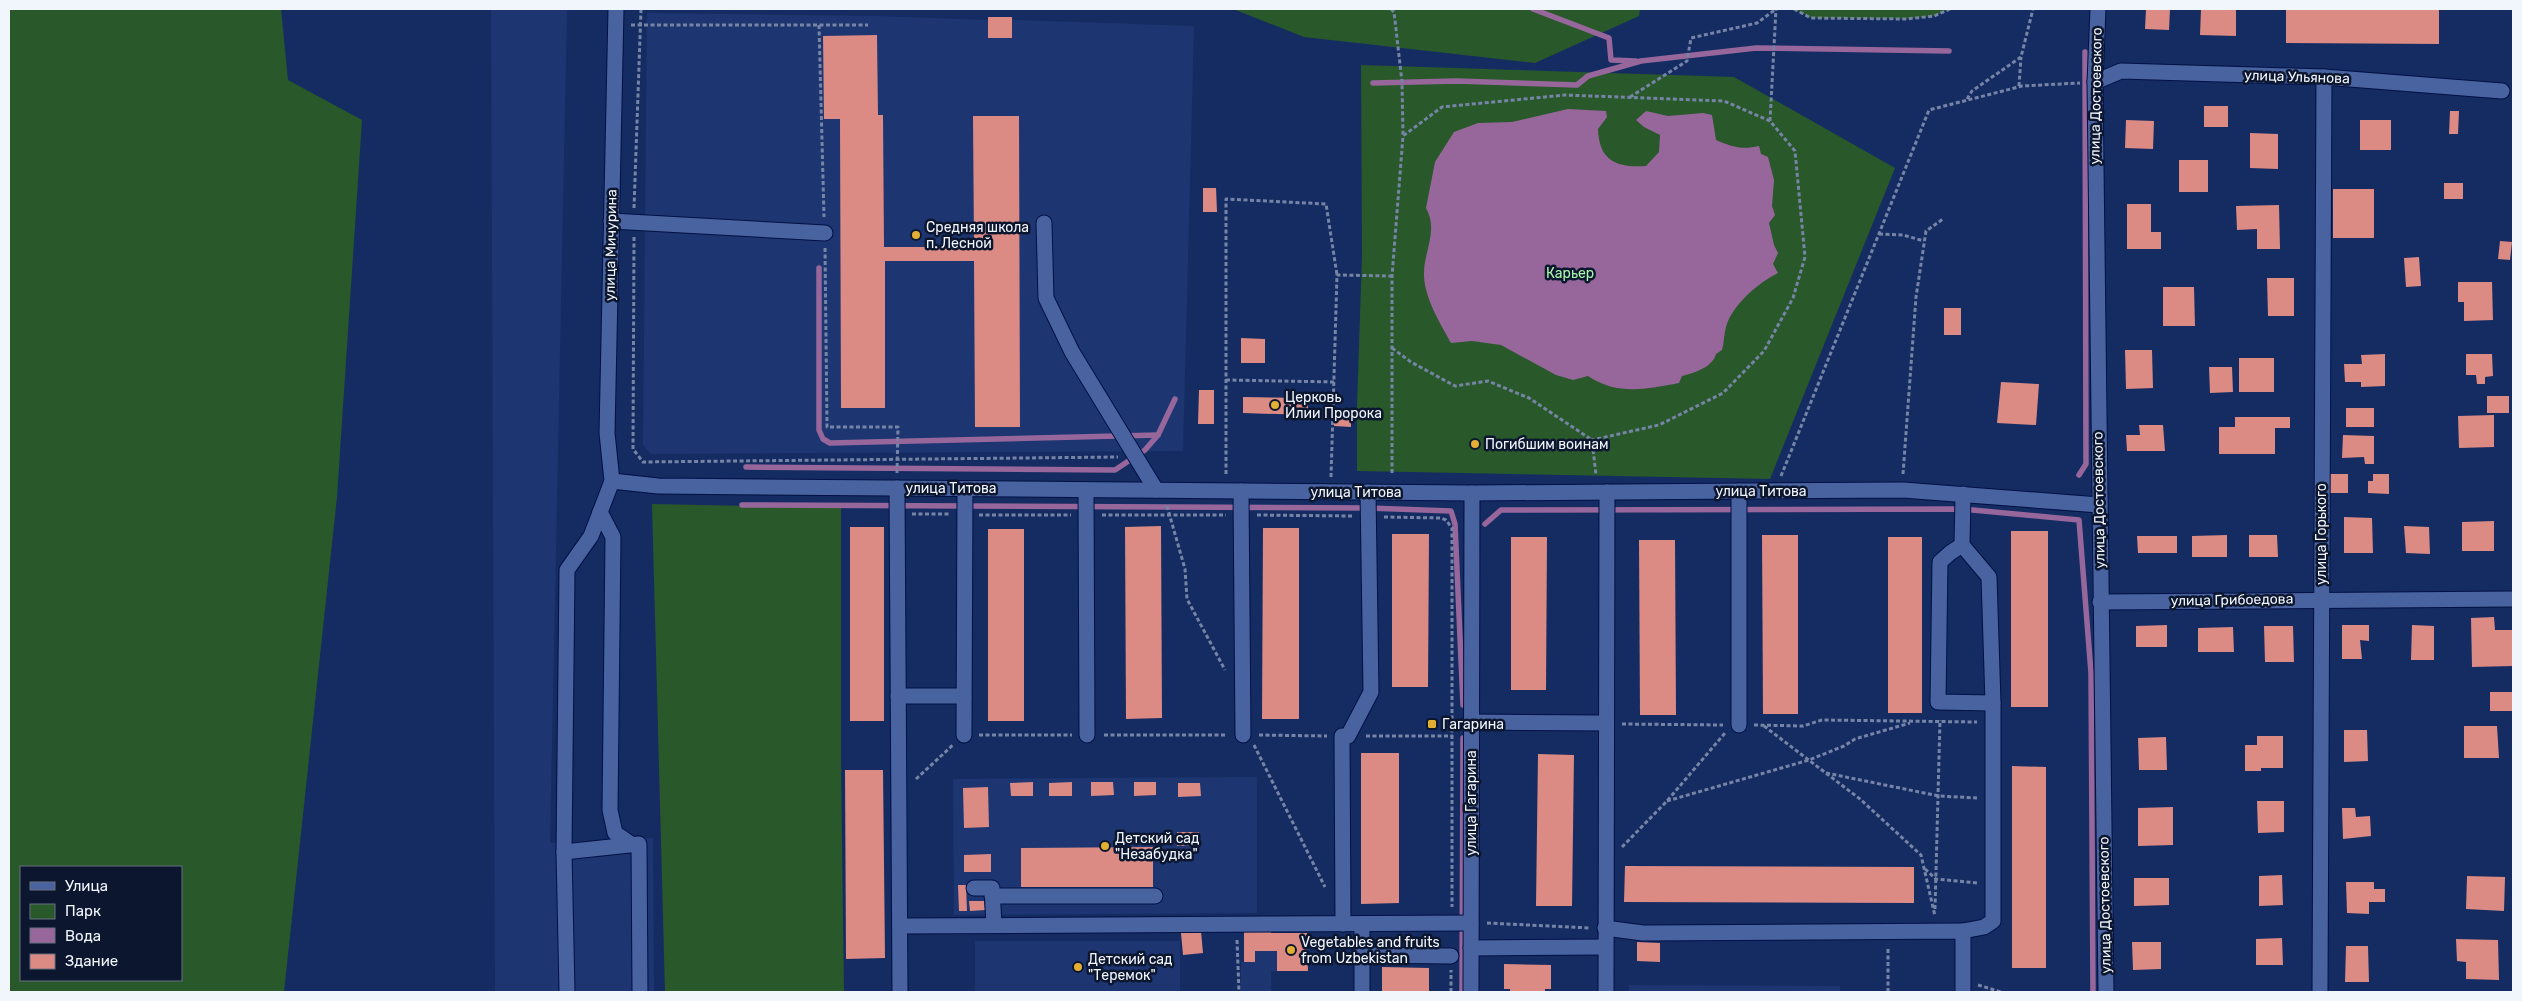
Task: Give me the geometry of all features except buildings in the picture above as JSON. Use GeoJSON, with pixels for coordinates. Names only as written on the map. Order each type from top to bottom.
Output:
{"type":"FeatureCollection","features":[{"type":"Feature","properties":{"kind":"street","name":"улица Мичурина"},"geometry":{"type":"LineString","coordinates":[[612,481],[607,433],[616,9]]}},
{"type":"Feature","properties":{"kind":"street","name":"улица Достоевского"},"geometry":{"type":"LineString","coordinates":[[2098,9],[2087,83],[2099,505],[2106,992]]}},
{"type":"Feature","properties":{"kind":"street","name":"улица Ульянова"},"geometry":{"type":"LineString","coordinates":[[2087,83],[2121,71],[2324,77],[2502,91]]}},
{"type":"Feature","properties":{"kind":"street","name":"улица Горького"},"geometry":{"type":"LineString","coordinates":[[2320,992],[2324,77]]}},
{"type":"Feature","properties":{"kind":"street"},"geometry":{"type":"LineString","coordinates":[[611,221],[825,233]]}},
{"type":"Feature","properties":{"kind":"street"},"geometry":{"type":"LineString","coordinates":[[1044,223],[1046,298],[1072,352],[1156,490]]}},
{"type":"Feature","properties":{"kind":"street"},"geometry":{"type":"LineString","coordinates":[[567,992],[564,852],[567,570],[591,536],[612,481]]}},
{"type":"Feature","properties":{"kind":"street","name":"улица Титова"},"geometry":{"type":"LineString","coordinates":[[612,481],[658,486],[1472,493],[1903,490],[2099,505]]}},
{"type":"Feature","properties":{"kind":"street"},"geometry":{"type":"LineString","coordinates":[[897,488],[900,992]]}},
{"type":"Feature","properties":{"kind":"street"},"geometry":{"type":"LineString","coordinates":[[964,735],[965,489]]}},
{"type":"Feature","properties":{"kind":"street"},"geometry":{"type":"LineString","coordinates":[[1086,490],[1087,735]]}},
{"type":"Feature","properties":{"kind":"street"},"geometry":{"type":"LineString","coordinates":[[1242,491],[1246,735]]}},
{"type":"Feature","properties":{"kind":"street"},"geometry":{"type":"LineString","coordinates":[[1736,725],[1739,491]]}},
{"type":"Feature","properties":{"kind":"street"},"geometry":{"type":"LineString","coordinates":[[1343,924],[1345,736],[1371,692],[1368,492]]}},
{"type":"Feature","properties":{"kind":"street"},"geometry":{"type":"LineString","coordinates":[[1606,992],[1607,492]]}},
{"type":"Feature","properties":{"kind":"street","name":"улица Гагарина"},"geometry":{"type":"LineString","coordinates":[[1471,992],[1472,493]]}},
{"type":"Feature","properties":{"kind":"street"},"geometry":{"type":"LineString","coordinates":[[1606,928],[1643,933],[1938,932],[1963,931],[1984,927],[1993,921],[1993,703],[1989,577],[1962,546],[1963,494]]}},
{"type":"Feature","properties":{"kind":"street"},"geometry":{"type":"LineString","coordinates":[[600,512],[613,536],[610,810],[615,833],[630,844]]}},
{"type":"Feature","properties":{"kind":"street"},"geometry":{"type":"LineString","coordinates":[[1962,546],[1940,562],[1938,702],[1993,703]]}},
{"type":"Feature","properties":{"kind":"street","name":"улица Грибоедова"},"geometry":{"type":"LineString","coordinates":[[2100,602],[2513,599]]}},
{"type":"Feature","properties":{"kind":"street"},"geometry":{"type":"LineString","coordinates":[[898,696],[964,696]]}},
{"type":"Feature","properties":{"kind":"street"},"geometry":{"type":"LineString","coordinates":[[1472,722],[1606,723]]}},
{"type":"Feature","properties":{"kind":"street"},"geometry":{"type":"LineString","coordinates":[[564,852],[639,844],[640,992]]}},
{"type":"Feature","properties":{"kind":"street"},"geometry":{"type":"LineString","coordinates":[[974,888],[992,888],[994,925]]}},
{"type":"Feature","properties":{"kind":"street"},"geometry":{"type":"LineString","coordinates":[[992,896],[1156,896]]}},
{"type":"Feature","properties":{"kind":"street"},"geometry":{"type":"LineString","coordinates":[[900,926],[1471,923]]}},
{"type":"Feature","properties":{"kind":"street"},"geometry":{"type":"LineString","coordinates":[[1362,924],[1362,992]]}},
{"type":"Feature","properties":{"kind":"street"},"geometry":{"type":"LineString","coordinates":[[1963,931],[1963,986]]}},
{"type":"Feature","properties":{"kind":"street"},"geometry":{"type":"LineString","coordinates":[[1471,948],[1606,947]]}},
{"type":"Feature","properties":{"kind":"street"},"geometry":{"type":"LineString","coordinates":[[1362,955],[1451,956]]}},
{"type":"Feature","properties":{"kind":"path"},"geometry":{"type":"LineString","coordinates":[[641,9],[634,222],[633,449],[643,462],[897,458],[1129,447]]}},
{"type":"Feature","properties":{"kind":"path"},"geometry":{"type":"LineString","coordinates":[[1391,9],[1394,12],[1402,73],[1403,136],[1392,276],[1392,473]]}},
{"type":"Feature","properties":{"kind":"path"},"geometry":{"type":"LineString","coordinates":[[1630,97],[1687,60],[1691,38],[1757,23],[1776,9]]}},
{"type":"Feature","properties":{"kind":"path"},"geometry":{"type":"LineString","coordinates":[[1770,121],[1776,9]]}},
{"type":"Feature","properties":{"kind":"path"},"geometry":{"type":"LineString","coordinates":[[1794,9],[1811,18],[1934,16],[1950,9]]}},
{"type":"Feature","properties":{"kind":"path"},"geometry":{"type":"LineString","coordinates":[[2019,86],[2021,56],[2033,9]]}},
{"type":"Feature","properties":{"kind":"path"},"geometry":{"type":"LineString","coordinates":[[616,25],[868,25]]}},
{"type":"Feature","properties":{"kind":"path"},"geometry":{"type":"LineString","coordinates":[[819,25],[825,233],[827,428],[898,427],[897,472]]}},
{"type":"Feature","properties":{"kind":"path"},"geometry":{"type":"LineString","coordinates":[[1967,98],[1972,91],[2021,56]]}},
{"type":"Feature","properties":{"kind":"path"},"geometry":{"type":"LineString","coordinates":[[1775,490],[1929,110],[1967,98],[2019,86],[2087,83]]}},
{"type":"Feature","properties":{"kind":"path"},"geometry":{"type":"LineString","coordinates":[[1392,348],[1412,362],[1455,386],[1488,382],[1529,398],[1592,440],[1659,425],[1723,393],[1764,351],[1793,298],[1805,257],[1795,151],[1770,121],[1724,101],[1565,95],[1442,108],[1403,136]]}},
{"type":"Feature","properties":{"kind":"path"},"geometry":{"type":"LineString","coordinates":[[1226,474],[1226,199],[1326,204],[1337,275],[1331,477]]}},
{"type":"Feature","properties":{"kind":"path"},"geometry":{"type":"LineString","coordinates":[[1903,490],[1916,296],[1924,241],[1926,231],[1943,219]]}},
{"type":"Feature","properties":{"kind":"path"},"geometry":{"type":"LineString","coordinates":[[1879,234],[1903,235],[1924,241]]}},
{"type":"Feature","properties":{"kind":"path"},"geometry":{"type":"LineString","coordinates":[[1337,275],[1392,276]]}},
{"type":"Feature","properties":{"kind":"path"},"geometry":{"type":"LineString","coordinates":[[1226,380],[1335,382]]}},
{"type":"Feature","properties":{"kind":"path"},"geometry":{"type":"LineString","coordinates":[[1592,440],[1596,475]]}},
{"type":"Feature","properties":{"kind":"path"},"geometry":{"type":"LineString","coordinates":[[1167,510],[1185,569],[1187,599],[1229,677]]}},
{"type":"Feature","properties":{"kind":"path"},"geometry":{"type":"LineString","coordinates":[[897,514],[1368,516],[1441,518],[1446,520],[1452,528],[1452,923]]}},
{"type":"Feature","properties":{"kind":"path"},"geometry":{"type":"LineString","coordinates":[[1935,913],[1939,796],[1940,722],[1938,702]]}},
{"type":"Feature","properties":{"kind":"path"},"geometry":{"type":"LineString","coordinates":[[1606,723],[1803,726],[1822,720],[1993,722]]}},
{"type":"Feature","properties":{"kind":"path"},"geometry":{"type":"LineString","coordinates":[[1667,801],[1809,760],[1844,746],[1855,738],[1914,722]]}},
{"type":"Feature","properties":{"kind":"path"},"geometry":{"type":"LineString","coordinates":[[1606,863],[1667,801],[1736,725]]}},
{"type":"Feature","properties":{"kind":"path"},"geometry":{"type":"LineString","coordinates":[[1764,725],[1860,799],[1921,855],[1938,932]]}},
{"type":"Feature","properties":{"kind":"path"},"geometry":{"type":"LineString","coordinates":[[899,794],[964,735],[1453,736]]}},
{"type":"Feature","properties":{"kind":"path"},"geometry":{"type":"LineString","coordinates":[[1246,735],[1326,890]]}},
{"type":"Feature","properties":{"kind":"path"},"geometry":{"type":"LineString","coordinates":[[1824,772],[1939,796],[1993,798]]}},
{"type":"Feature","properties":{"kind":"path"},"geometry":{"type":"LineString","coordinates":[[1924,869],[1936,879],[1993,885]]}},
{"type":"Feature","properties":{"kind":"path"},"geometry":{"type":"LineString","coordinates":[[1471,923],[1606,928]]}},
{"type":"Feature","properties":{"kind":"path"},"geometry":{"type":"LineString","coordinates":[[1236,924],[1239,992]]}},
{"type":"Feature","properties":{"kind":"path"},"geometry":{"type":"LineString","coordinates":[[1888,932],[1888,992]]}},
{"type":"Feature","properties":{"kind":"path"},"geometry":{"type":"LineString","coordinates":[[1451,956],[1451,992]]}},
{"type":"Feature","properties":{"kind":"path"},"geometry":{"type":"LineString","coordinates":[[1963,986],[2001,992]]}},
{"type":"Feature","properties":{"kind":"shaded area"},"geometry":{"type":"Polygon","coordinates":[[[491,9],[567,9],[550,843],[653,838],[654,992],[495,992],[491,9]]]}},
{"type":"Feature","properties":{"kind":"shaded area","name":"Средняя школа п. Лесной"},"geometry":{"type":"Polygon","coordinates":[[[647,13],[877,16],[988,20],[988,17],[1012,17],[1013,20],[1194,26],[1183,451],[651,454],[643,445],[647,13]]]}},
{"type":"Feature","properties":{"kind":"shaded area","name":"Детский сад \"Незабудка\""},"geometry":{"type":"Polygon","coordinates":[[[1257,777],[1257,913],[954,915],[953,779],[1257,777]]]}},
{"type":"Feature","properties":{"kind":"shaded area","name":"Детский сад \"Теремок\""},"geometry":{"type":"Polygon","coordinates":[[[975,941],[1180,941],[1180,992],[975,992],[975,941]]]}},
{"type":"Feature","properties":{"kind":"shaded area"},"geometry":{"type":"Polygon","coordinates":[[[1255,951],[1277,951],[1277,971],[1271,971],[1271,992],[1241,992],[1241,962],[1255,961],[1255,951]]]}},
{"type":"Feature","properties":{"kind":"shaded area"},"geometry":{"type":"Polygon","coordinates":[[[1629,985],[1840,986],[1840,992],[1629,992],[1629,985]]]}},
{"type":"Feature","properties":{"kind":"green space"},"geometry":{"type":"Polygon","coordinates":[[[9,9],[281,9],[288,80],[362,120],[337,497],[284,992],[9,992],[9,9]]]}},
{"type":"Feature","properties":{"kind":"green space"},"geometry":{"type":"Polygon","coordinates":[[[1233,9],[1640,9],[1639,16],[1535,63],[1304,37],[1233,9]]]}},
{"type":"Feature","properties":{"kind":"green space"},"geometry":{"type":"Polygon","coordinates":[[[1794,9],[1950,9],[1934,16],[1907,19],[1811,18],[1794,9]]]}},
{"type":"Feature","properties":{"kind":"green space","name":"Карьер"},"geometry":{"type":"Polygon","coordinates":[[[1361,65],[1734,77],[1895,168],[1770,479],[1357,471],[1362,255],[1361,65]]]}},
{"type":"Feature","properties":{"kind":"green space"},"geometry":{"type":"Polygon","coordinates":[[[652,504],[841,508],[841,761],[844,992],[665,992],[652,504]]]}},
{"type":"Feature","properties":{"kind":"water"},"geometry":{"type":"Polygon","coordinates":[[[1568,109],[1606,111],[1607,117],[1598,129],[1602,149],[1611,160],[1626,166],[1646,166],[1659,152],[1660,135],[1644,127],[1636,120],[1646,111],[1668,116],[1703,113],[1712,115],[1716,140],[1737,147],[1759,146],[1761,154],[1768,157],[1774,180],[1772,206],[1775,215],[1769,223],[1774,245],[1778,253],[1773,264],[1778,273],[1754,289],[1734,311],[1726,327],[1722,350],[1716,354],[1714,359],[1707,366],[1682,376],[1679,383],[1644,389],[1621,389],[1599,382],[1588,376],[1573,380],[1556,375],[1501,345],[1472,341],[1451,343],[1430,302],[1424,276],[1431,233],[1430,217],[1426,208],[1435,162],[1454,132],[1478,123],[1512,122],[1568,109]]]}},
{"type":"Feature","properties":{"kind":"waterway"},"geometry":{"type":"LineString","coordinates":[[1533,9],[1609,38],[1611,60],[1636,61]]}},
{"type":"Feature","properties":{"kind":"waterway"},"geometry":{"type":"LineString","coordinates":[[1373,83],[1456,81],[1577,85],[1588,76],[1641,61],[1756,48],[1949,51]]}},
{"type":"Feature","properties":{"kind":"waterway"},"geometry":{"type":"LineString","coordinates":[[2079,475],[2086,464],[2085,52]]}},
{"type":"Feature","properties":{"kind":"waterway"},"geometry":{"type":"LineString","coordinates":[[819,268],[819,430],[823,439],[830,443],[1158,435]]}},
{"type":"Feature","properties":{"kind":"waterway"},"geometry":{"type":"LineString","coordinates":[[746,467],[1115,470],[1145,450],[1158,435],[1175,399]]}},
{"type":"Feature","properties":{"kind":"waterway"},"geometry":{"type":"LineString","coordinates":[[742,505],[1368,508],[1451,511],[1455,524],[1463,705]]}},
{"type":"Feature","properties":{"kind":"waterway"},"geometry":{"type":"LineString","coordinates":[[1485,524],[1501,510],[1962,509],[2079,520],[2091,673],[2093,992]]}},
{"type":"Feature","properties":{"kind":"waterway"},"geometry":{"type":"LineString","coordinates":[[1462,992],[1463,738]]}},
{"type":"Feature","properties":{"kind":"place","name":"Средняя школа п. Лесной"},"geometry":{"type":"Point","coordinates":[916,235]}},
{"type":"Feature","properties":{"kind":"place","name":"Церковь Илии Пророка"},"geometry":{"type":"Point","coordinates":[1275,405]}},
{"type":"Feature","properties":{"kind":"place","name":"Погибшим воинам"},"geometry":{"type":"Point","coordinates":[1475,444]}},
{"type":"Feature","properties":{"kind":"place","name":"Гагарина"},"geometry":{"type":"Point","coordinates":[1432,724]}},
{"type":"Feature","properties":{"kind":"place","name":"Детский сад \"Незабудка\""},"geometry":{"type":"Point","coordinates":[1105,846]}},
{"type":"Feature","properties":{"kind":"place","name":"Vegetables and fruits from Uzbekistan"},"geometry":{"type":"Point","coordinates":[1291,950]}},
{"type":"Feature","properties":{"kind":"place","name":"Детский сад \"Теремок\""},"geometry":{"type":"Point","coordinates":[1078,967]}}]}
